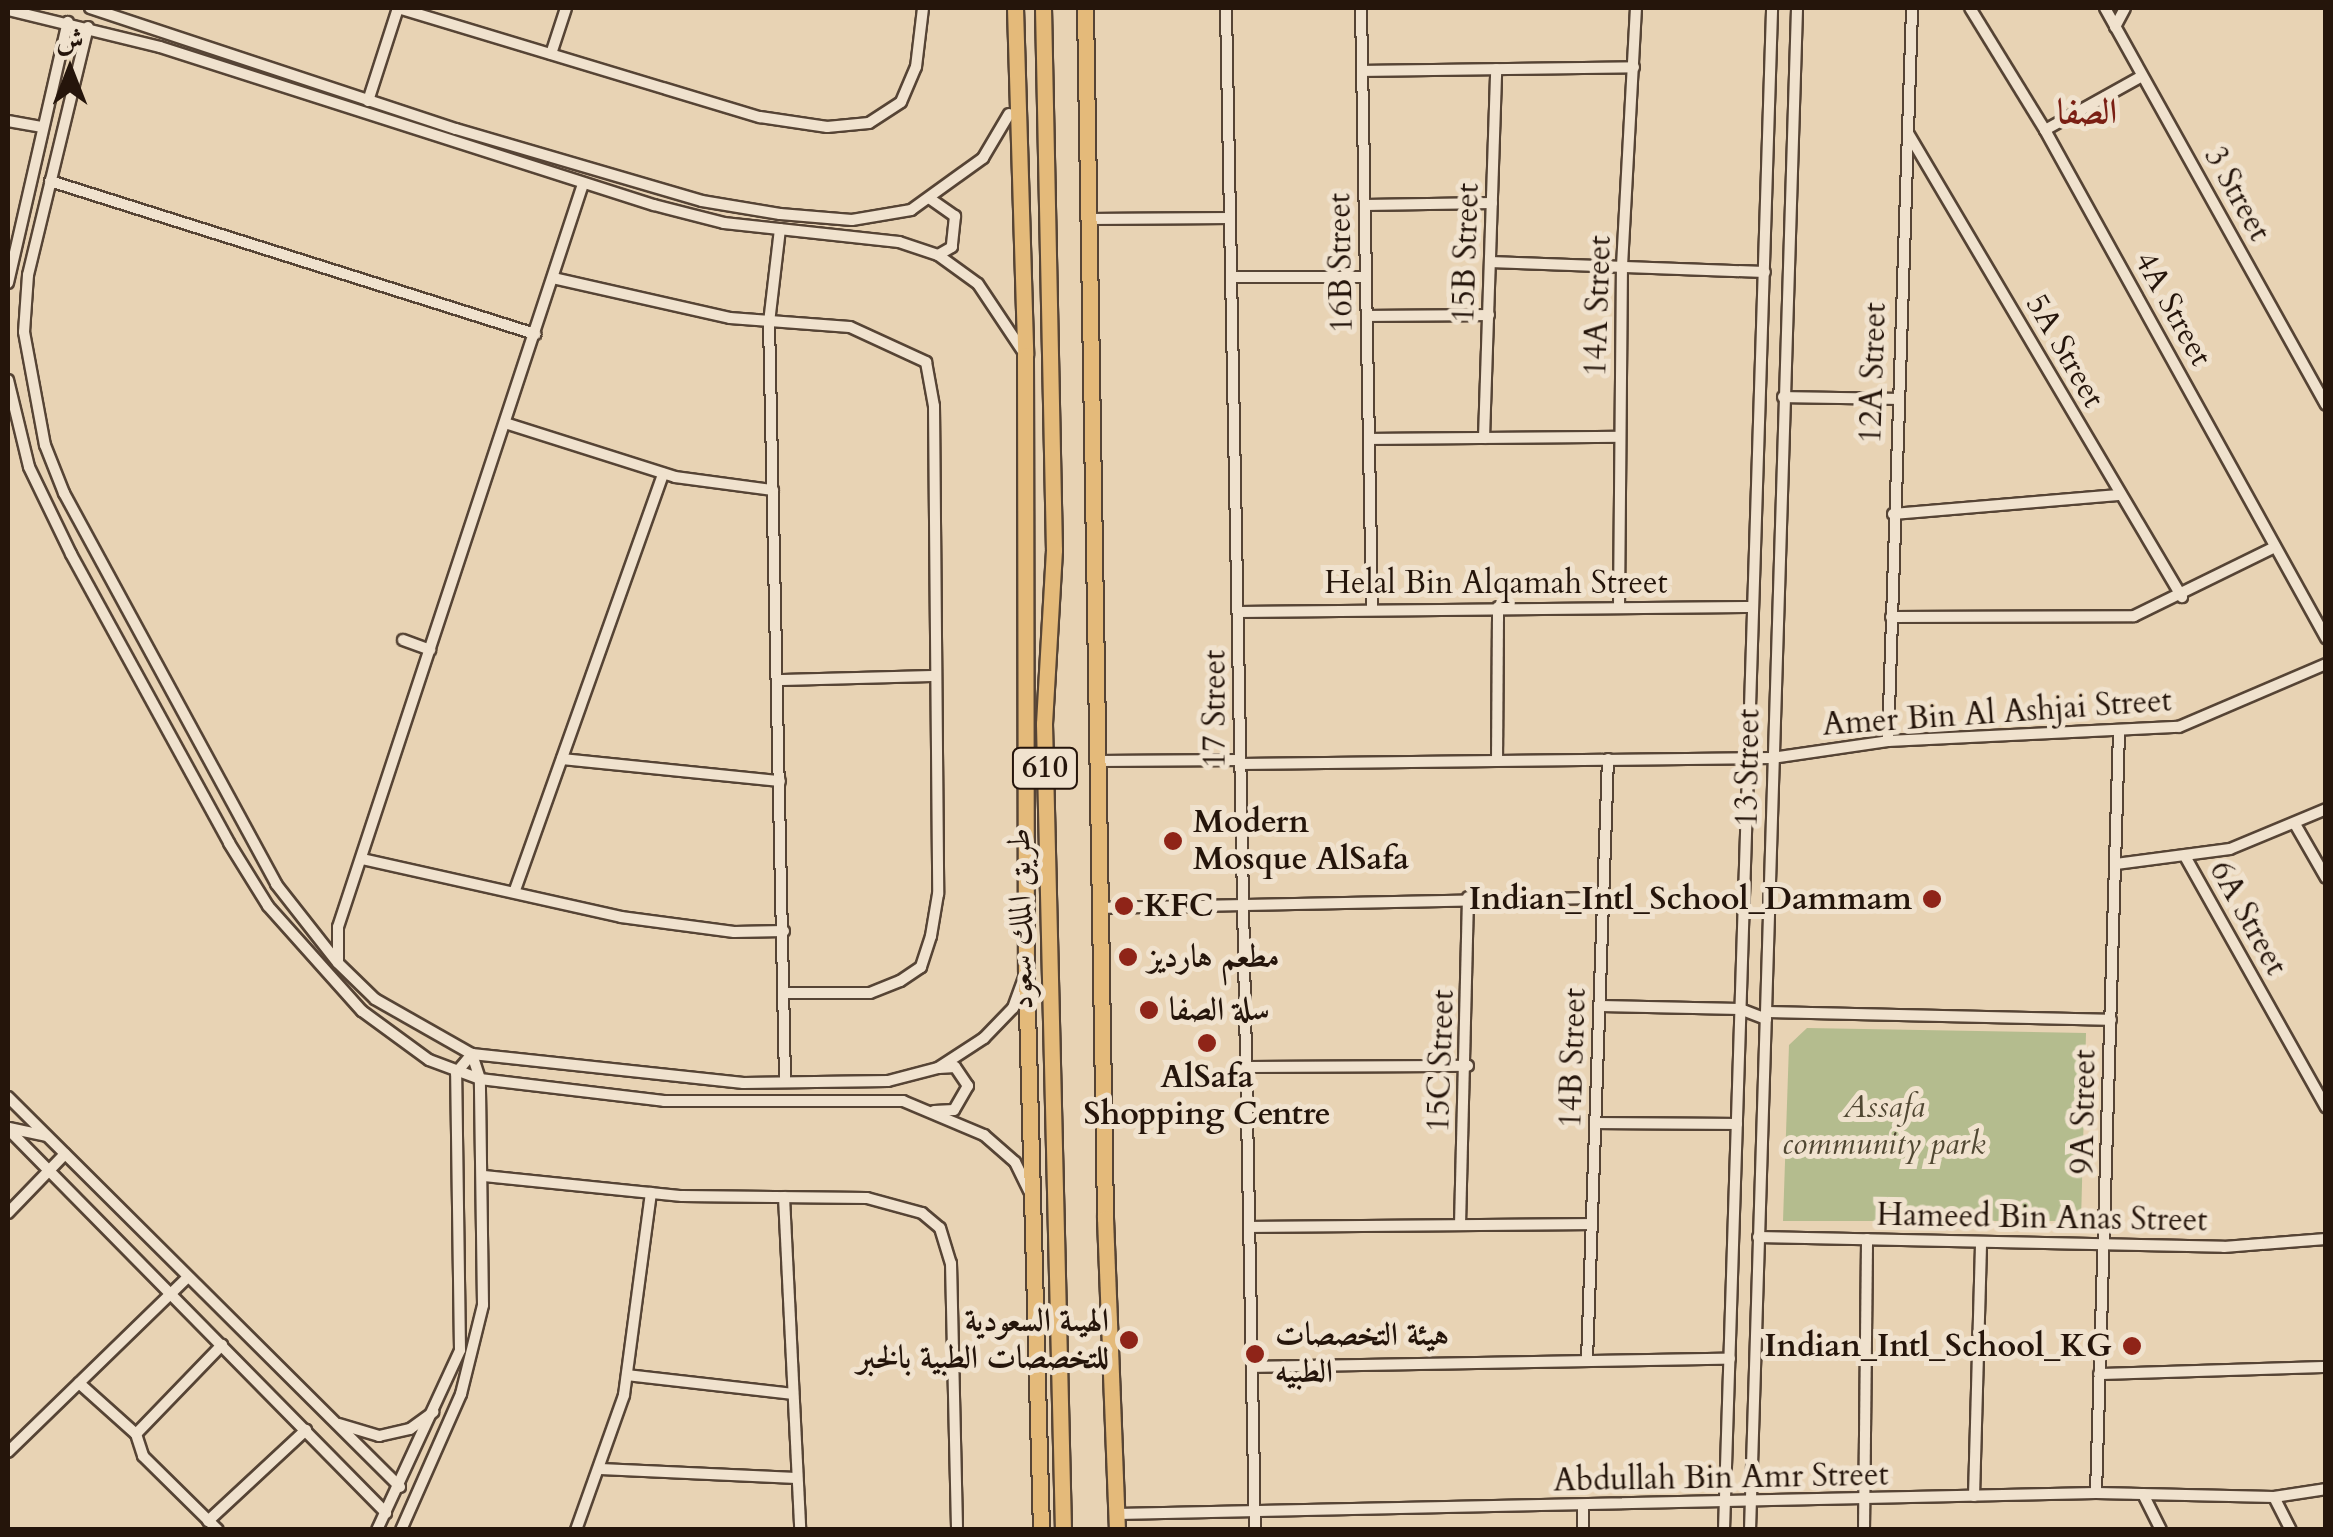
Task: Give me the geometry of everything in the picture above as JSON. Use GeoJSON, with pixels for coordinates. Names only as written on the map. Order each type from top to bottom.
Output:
{"type":"FeatureCollection","features":[{"type":"Feature","properties":{"kind":"main road"},"geometry":{"type":"LineString","coordinates":[[1016,8],[1025,355],[1026,972],[1041,1530]]}},
{"type":"Feature","properties":{"kind":"main road","name":"طريق الملك سعود"},"geometry":{"type":"LineString","coordinates":[[1042,8],[1054,550],[1044,724],[1064,1530]]}},
{"type":"Feature","properties":{"kind":"main road","name":"610"},"geometry":{"type":"LineString","coordinates":[[1085,8],[1101,908],[1117,1522]]}},
{"type":"Feature","properties":{"kind":"street"},"geometry":{"type":"LineString","coordinates":[[90,8],[368,100],[702,202],[852,220],[911,210],[930,198],[984,158],[1009,114]]}},
{"type":"Feature","properties":{"kind":"street"},"geometry":{"type":"LineString","coordinates":[[368,100],[398,8],[760,117],[827,126],[869,122],[901,102],[916,67],[923,8]]}},
{"type":"Feature","properties":{"kind":"street"},"geometry":{"type":"LineString","coordinates":[[551,54],[566,8]]}},
{"type":"Feature","properties":{"kind":"street","name":"17 Street"},"geometry":{"type":"LineString","coordinates":[[1226,8],[1255,1530]]}},
{"type":"Feature","properties":{"kind":"street","name":"16B Street"},"geometry":{"type":"LineString","coordinates":[[1362,8],[1372,606]]}},
{"type":"Feature","properties":{"kind":"street","name":"14A Street"},"geometry":{"type":"LineString","coordinates":[[1619,606],[1622,266],[1636,8]]}},
{"type":"Feature","properties":{"kind":"street","name":"13 Street"},"geometry":{"type":"LineString","coordinates":[[1724,1530],[1772,8]]}},
{"type":"Feature","properties":{"kind":"street","name":"13 Street"},"geometry":{"type":"LineString","coordinates":[[1750,1530],[1797,8]]}},
{"type":"Feature","properties":{"kind":"street","name":"12A Street"},"geometry":{"type":"LineString","coordinates":[[1888,741],[1912,8]]}},
{"type":"Feature","properties":{"kind":"street","name":"4A Street"},"geometry":{"type":"LineString","coordinates":[[1970,8],[2045,130],[2326,638]]}},
{"type":"Feature","properties":{"kind":"street","name":"3 Street"},"geometry":{"type":"LineString","coordinates":[[2104,8],[2326,406]]}},
{"type":"Feature","properties":{"kind":"street"},"geometry":{"type":"LineString","coordinates":[[2115,27],[2125,8]]}},
{"type":"Feature","properties":{"kind":"street"},"geometry":{"type":"LineString","coordinates":[[8,10],[88,27],[582,184],[724,223],[899,242],[938,255],[978,284],[1025,355]]}},
{"type":"Feature","properties":{"kind":"street"},"geometry":{"type":"LineString","coordinates":[[8,283],[68,22]]}},
{"type":"Feature","properties":{"kind":"street"},"geometry":{"type":"LineString","coordinates":[[88,27],[28,276],[24,332],[45,445],[73,510],[276,884],[338,963],[375,999],[472,1054],[626,1076],[742,1083],[785,1078],[888,1081],[938,1068],[955,1068],[968,1086],[965,1100],[954,1110],[933,1110]]}},
{"type":"Feature","properties":{"kind":"street"},"geometry":{"type":"LineString","coordinates":[[1363,71],[1634,67]]}},
{"type":"Feature","properties":{"kind":"street","name":"15B Street"},"geometry":{"type":"LineString","coordinates":[[1484,438],[1496,69]]}},
{"type":"Feature","properties":{"kind":"street"},"geometry":{"type":"LineString","coordinates":[[2045,130],[2142,76]]}},
{"type":"Feature","properties":{"kind":"street"},"geometry":{"type":"LineString","coordinates":[[8,121],[42,127]]}},
{"type":"Feature","properties":{"kind":"street","name":"5A Street"},"geometry":{"type":"LineString","coordinates":[[1906,130],[2182,597]]}},
{"type":"Feature","properties":{"kind":"street"},"geometry":{"type":"LineString","coordinates":[[50,181],[534,334]]}},
{"type":"Feature","properties":{"kind":"street"},"geometry":{"type":"LineString","coordinates":[[338,963],[338,927],[582,184]]}},
{"type":"Feature","properties":{"kind":"street"},"geometry":{"type":"LineString","coordinates":[[930,198],[955,216],[952,248],[938,255]]}},
{"type":"Feature","properties":{"kind":"street"},"geometry":{"type":"LineString","coordinates":[[1365,205],[1492,203]]}},
{"type":"Feature","properties":{"kind":"street"},"geometry":{"type":"LineString","coordinates":[[1089,219],[1230,218]]}},
{"type":"Feature","properties":{"kind":"street"},"geometry":{"type":"LineString","coordinates":[[780,229],[769,322],[785,1078]]}},
{"type":"Feature","properties":{"kind":"street"},"geometry":{"type":"LineString","coordinates":[[1490,262],[1765,272]]}},
{"type":"Feature","properties":{"kind":"street"},"geometry":{"type":"LineString","coordinates":[[1233,277],[1366,277]]}},
{"type":"Feature","properties":{"kind":"street"},"geometry":{"type":"LineString","coordinates":[[553,278],[769,322],[850,327],[926,362],[934,406],[938,894],[921,967],[870,993],[785,993]]}},
{"type":"Feature","properties":{"kind":"street"},"geometry":{"type":"LineString","coordinates":[[1367,316],[1489,315]]}},
{"type":"Feature","properties":{"kind":"street"},"geometry":{"type":"LineString","coordinates":[[8,386],[11,418],[29,467],[71,554],[268,906],[362,1011],[456,1072],[480,1079],[664,1101],[903,1101],[933,1110],[984,1136],[1015,1162],[1032,1197]]}},
{"type":"Feature","properties":{"kind":"street"},"geometry":{"type":"LineString","coordinates":[[1783,396],[1897,399]]}},
{"type":"Feature","properties":{"kind":"street"},"geometry":{"type":"LineString","coordinates":[[505,423],[663,474],[773,490]]}},
{"type":"Feature","properties":{"kind":"street"},"geometry":{"type":"LineString","coordinates":[[1370,440],[1619,436]]}},
{"type":"Feature","properties":{"kind":"street"},"geometry":{"type":"LineString","coordinates":[[516,890],[663,474]]}},
{"type":"Feature","properties":{"kind":"street"},"geometry":{"type":"LineString","coordinates":[[1893,514],[2121,495]]}},
{"type":"Feature","properties":{"kind":"street"},"geometry":{"type":"LineString","coordinates":[[1891,617],[2134,616],[2182,597],[2275,547]]}},
{"type":"Feature","properties":{"kind":"street","name":"Helal Bin Alqamah Street"},"geometry":{"type":"LineString","coordinates":[[1240,612],[1372,606],[1753,606]]}},
{"type":"Feature","properties":{"kind":"street"},"geometry":{"type":"LineString","coordinates":[[1497,760],[1498,606]]}},
{"type":"Feature","properties":{"kind":"street"},"geometry":{"type":"LineString","coordinates":[[404,640],[430,650]]}},
{"type":"Feature","properties":{"kind":"street","name":"Amer Bin Al Ashjai Street"},"geometry":{"type":"LineString","coordinates":[[1098,761],[1772,758],[1888,741],[2179,728],[2326,664]]}},
{"type":"Feature","properties":{"kind":"street"},"geometry":{"type":"LineString","coordinates":[[778,680],[936,676]]}},
{"type":"Feature","properties":{"kind":"street","name":"9A Street"},"geometry":{"type":"LineString","coordinates":[[2096,1493],[2118,732]]}},
{"type":"Feature","properties":{"kind":"street"},"geometry":{"type":"LineString","coordinates":[[562,759],[780,781]]}},
{"type":"Feature","properties":{"kind":"street","name":"14B Street"},"geometry":{"type":"LineString","coordinates":[[1587,1360],[1608,759]]}},
{"type":"Feature","properties":{"kind":"street"},"geometry":{"type":"LineString","coordinates":[[2116,864],[2186,858],[2295,824],[2326,809]]}},
{"type":"Feature","properties":{"kind":"street"},"geometry":{"type":"LineString","coordinates":[[2295,824],[2326,878]]}},
{"type":"Feature","properties":{"kind":"street"},"geometry":{"type":"LineString","coordinates":[[362,858],[640,920],[784,931]]}},
{"type":"Feature","properties":{"kind":"street","name":"6A Street"},"geometry":{"type":"LineString","coordinates":[[2186,858],[2326,1107]]}},
{"type":"Feature","properties":{"kind":"street"},"geometry":{"type":"LineString","coordinates":[[1101,908],[1244,909],[1468,898],[1601,898]]}},
{"type":"Feature","properties":{"kind":"street","name":"15C Street"},"geometry":{"type":"LineString","coordinates":[[1460,1225],[1468,1066],[1468,898]]}},
{"type":"Feature","properties":{"kind":"street"},"geometry":{"type":"LineString","coordinates":[[938,1068],[984,1038],[1013,1008],[1026,972]]}},
{"type":"Feature","properties":{"kind":"street"},"geometry":{"type":"LineString","coordinates":[[1601,1006],[1740,1009],[1766,1016],[2111,1020]]}},
{"type":"Feature","properties":{"kind":"street"},"geometry":{"type":"LineString","coordinates":[[376,1530],[400,1487],[460,1350],[456,1072],[472,1054]]}},
{"type":"Feature","properties":{"kind":"street"},"geometry":{"type":"LineString","coordinates":[[401,1530],[461,1394],[482,1305],[484,1176],[480,1079],[472,1054]]}},
{"type":"Feature","properties":{"kind":"street"},"geometry":{"type":"LineString","coordinates":[[1248,1067],[1468,1066]]}},
{"type":"Feature","properties":{"kind":"street"},"geometry":{"type":"LineString","coordinates":[[8,1097],[400,1487]]}},
{"type":"Feature","properties":{"kind":"street"},"geometry":{"type":"LineString","coordinates":[[1596,1123],[1737,1124]]}},
{"type":"Feature","properties":{"kind":"street"},"geometry":{"type":"LineString","coordinates":[[8,1128],[48,1136]]}},
{"type":"Feature","properties":{"kind":"street"},"geometry":{"type":"LineString","coordinates":[[8,1128],[386,1513]]}},
{"type":"Feature","properties":{"kind":"street"},"geometry":{"type":"LineString","coordinates":[[8,1214],[64,1154]]}},
{"type":"Feature","properties":{"kind":"street"},"geometry":{"type":"LineString","coordinates":[[484,1176],[651,1193],[906,1204],[940,1228],[951,1263],[957,1530]]}},
{"type":"Feature","properties":{"kind":"street"},"geometry":{"type":"LineString","coordinates":[[576,1530],[600,1470],[627,1374],[651,1193]]}},
{"type":"Feature","properties":{"kind":"street"},"geometry":{"type":"LineString","coordinates":[[784,1197],[800,1530]]}},
{"type":"Feature","properties":{"kind":"street"},"geometry":{"type":"LineString","coordinates":[[1250,1227],[1592,1224]]}},
{"type":"Feature","properties":{"kind":"street","name":"Hameed Bin Anas Street"},"geometry":{"type":"LineString","coordinates":[[1758,1236],[2106,1246],[2326,1239]]}},
{"type":"Feature","properties":{"kind":"street"},"geometry":{"type":"LineString","coordinates":[[1864,1530],[1867,1240]]}},
{"type":"Feature","properties":{"kind":"street"},"geometry":{"type":"LineString","coordinates":[[1974,1496],[1981,1242]]}},
{"type":"Feature","properties":{"kind":"street"},"geometry":{"type":"LineString","coordinates":[[8,1452],[188,1276]]}},
{"type":"Feature","properties":{"kind":"street"},"geometry":{"type":"LineString","coordinates":[[136,1434],[222,1344]]}},
{"type":"Feature","properties":{"kind":"street"},"geometry":{"type":"LineString","coordinates":[[1252,1368],[1730,1359]]}},
{"type":"Feature","properties":{"kind":"street"},"geometry":{"type":"LineString","coordinates":[[2099,1374],[2326,1367]]}},
{"type":"Feature","properties":{"kind":"street"},"geometry":{"type":"LineString","coordinates":[[627,1374],[793,1394]]}},
{"type":"Feature","properties":{"kind":"street"},"geometry":{"type":"LineString","coordinates":[[79,1383],[136,1434],[143,1456],[213,1525],[306,1430]]}},
{"type":"Feature","properties":{"kind":"street"},"geometry":{"type":"LineString","coordinates":[[334,1422],[379,1436],[410,1429],[434,1411]]}},
{"type":"Feature","properties":{"kind":"street"},"geometry":{"type":"LineString","coordinates":[[600,1470],[797,1478]]}},
{"type":"Feature","properties":{"kind":"street","name":"Abdullah Bin Amr Street"},"geometry":{"type":"LineString","coordinates":[[1117,1522],[1254,1508],[1583,1507],[2096,1493],[2274,1497],[2326,1489]]}},
{"type":"Feature","properties":{"kind":"street"},"geometry":{"type":"LineString","coordinates":[[2142,1494],[2162,1530]]}},
{"type":"Feature","properties":{"kind":"street"},"geometry":{"type":"LineString","coordinates":[[2274,1497],[2291,1530]]}},
{"type":"Feature","properties":{"kind":"street"},"geometry":{"type":"LineString","coordinates":[[1583,1507],[1583,1530]]}},
{"type":"Feature","properties":{"kind":"green space","name":"Assafa community park"},"geometry":{"type":"Polygon","coordinates":[[[1807,1028],[2086,1033],[2081,1221],[1783,1221],[1789,1045],[1807,1028]]]}},
{"type":"Feature","properties":{"kind":"place","name":"Modern Mosque AlSafa"},"geometry":{"type":"Point","coordinates":[1173,841]}},
{"type":"Feature","properties":{"kind":"place","name":"Indian_Intl_School_Dammam"},"geometry":{"type":"Point","coordinates":[1932,899]}},
{"type":"Feature","properties":{"kind":"place","name":"KFC"},"geometry":{"type":"Point","coordinates":[1124,906]}},
{"type":"Feature","properties":{"kind":"place","name":"مطعم هارديز"},"geometry":{"type":"Point","coordinates":[1128,957]}},
{"type":"Feature","properties":{"kind":"place","name":"سلة الصفا"},"geometry":{"type":"Point","coordinates":[1149,1010]}},
{"type":"Feature","properties":{"kind":"place","name":"AlSafa Shopping Centre"},"geometry":{"type":"Point","coordinates":[1207,1043]}},
{"type":"Feature","properties":{"kind":"place","name":"الهيىة السعودية للتخصصات الطبية بالخبر"},"geometry":{"type":"Point","coordinates":[1129,1340]}},
{"type":"Feature","properties":{"kind":"place","name":"Indian_Intl_School_KG"},"geometry":{"type":"Point","coordinates":[2132,1346]}},
{"type":"Feature","properties":{"kind":"place","name":"هيئة التخصصات الطبيه"},"geometry":{"type":"Point","coordinates":[1255,1354]}},
{"type":"Feature","properties":{"kind":"district","name":"الصفا"},"geometry":{"type":"Point","coordinates":[2087,112]}}]}
